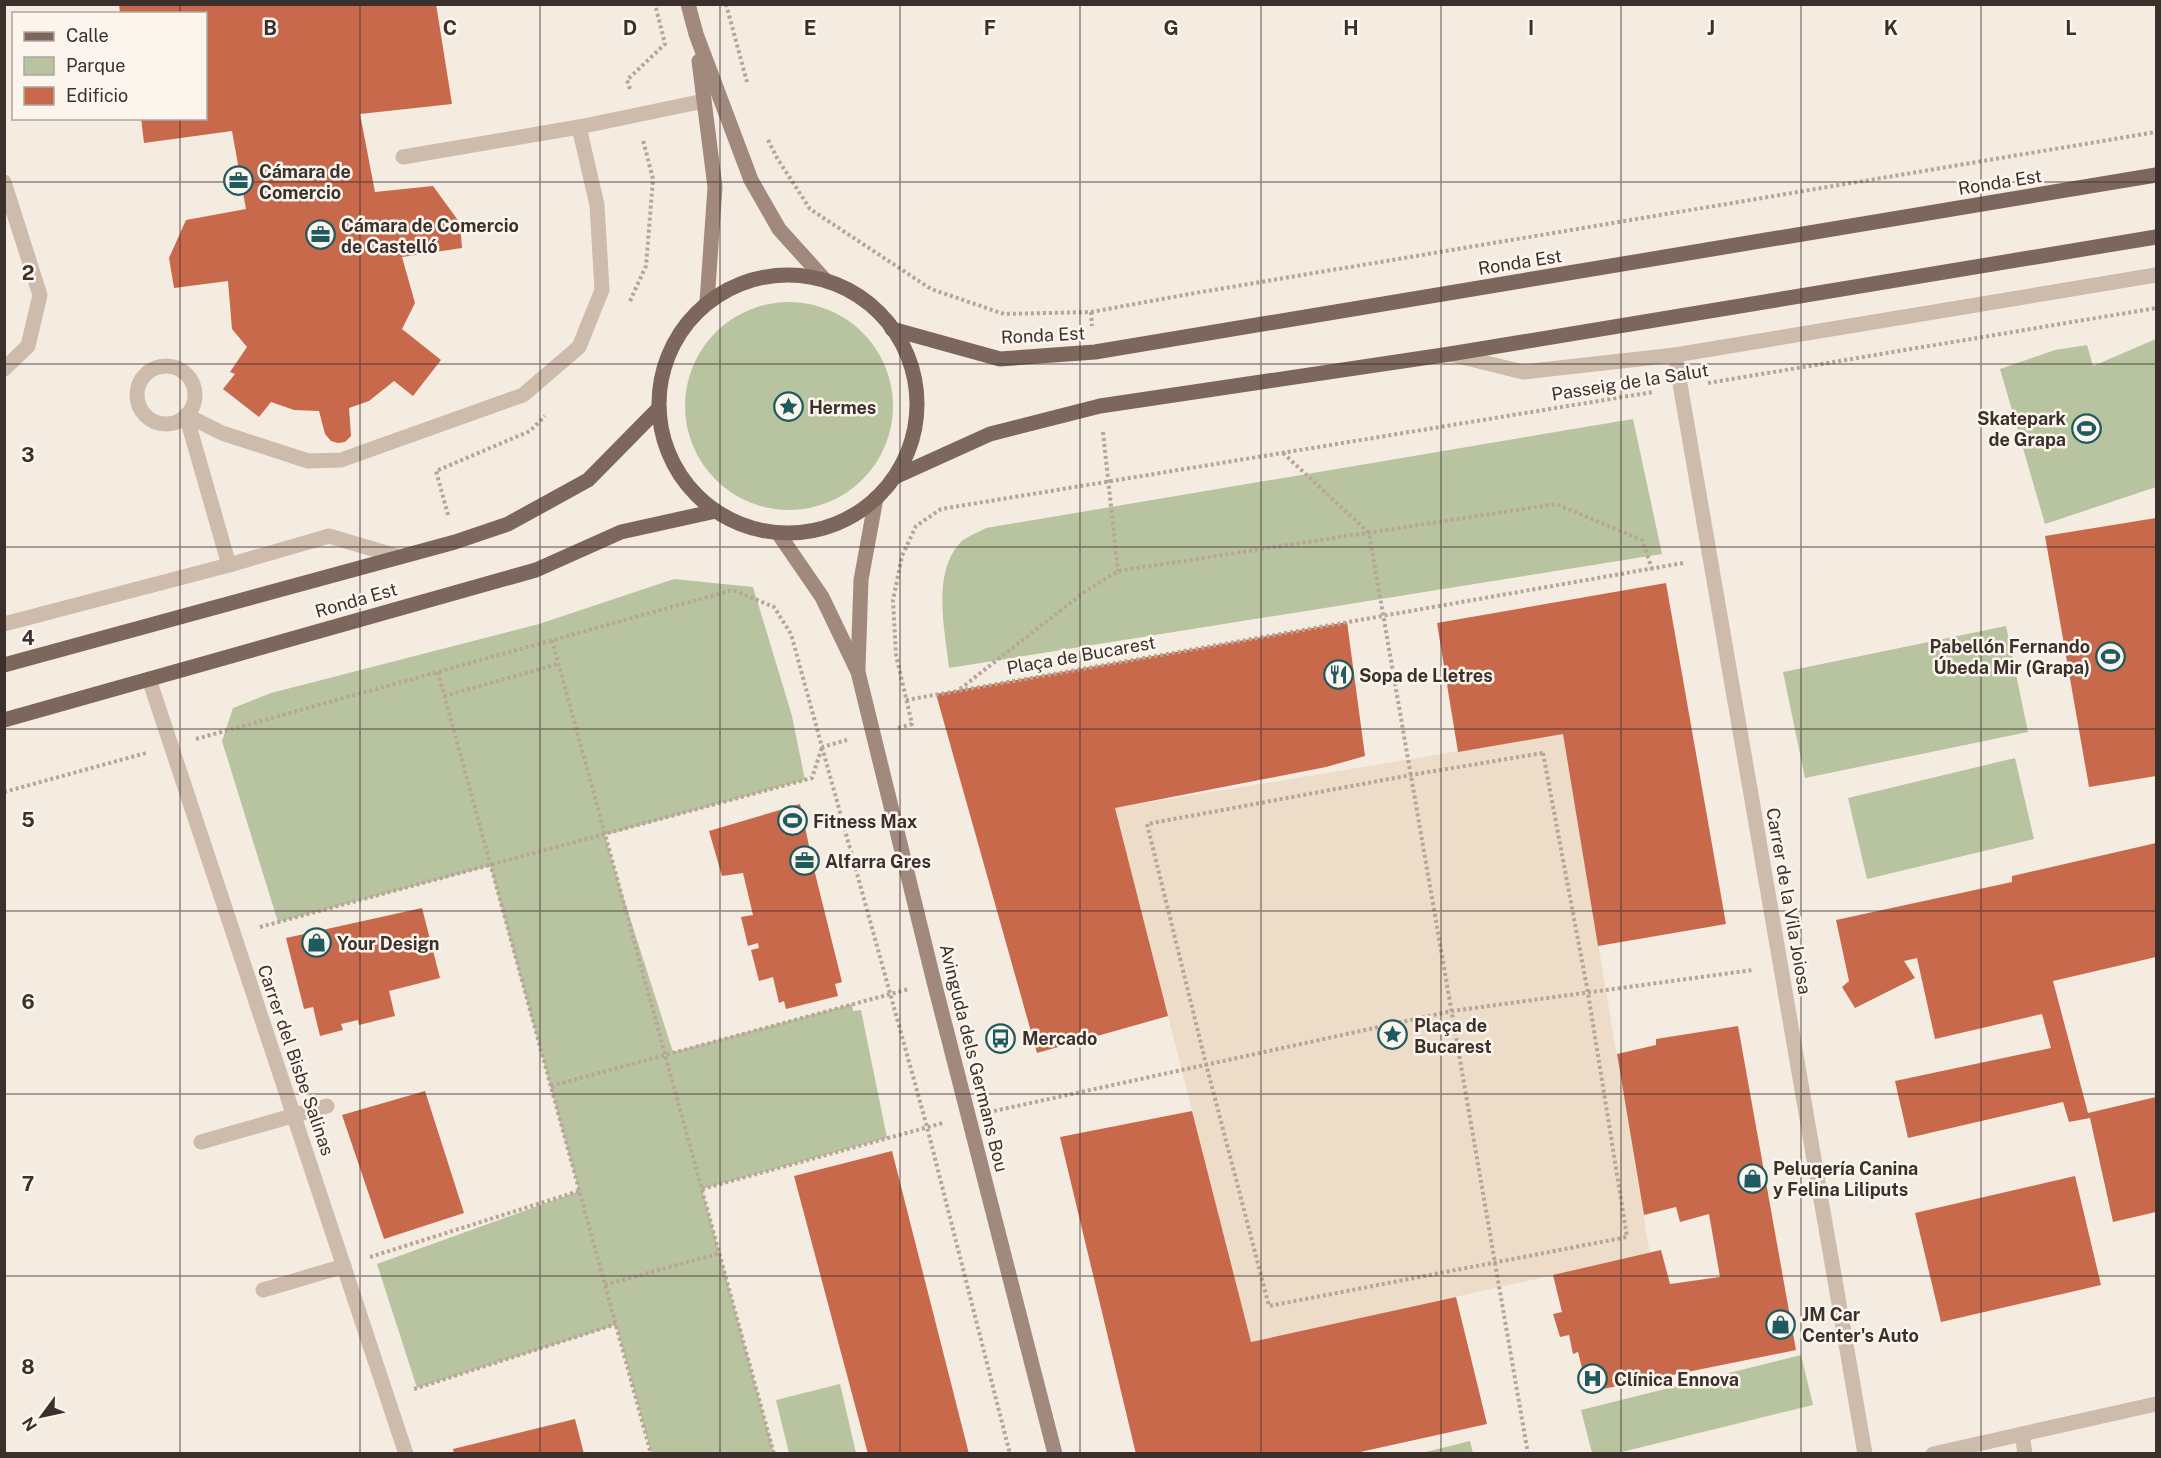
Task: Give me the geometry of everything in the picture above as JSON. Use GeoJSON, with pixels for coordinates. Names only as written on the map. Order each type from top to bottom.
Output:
{"type":"FeatureCollection","features":[{"type":"Feature","properties":{"kind":"main road","name":"Ronda Est"},"geometry":{"type":"LineString","coordinates":[[892,329],[1000,359],[1095,352],[2157,175]]}},
{"type":"Feature","properties":{"kind":"main road"},"geometry":{"type":"LineString","coordinates":[[895,477],[990,434],[1101,406],[1450,354],[2157,237]]}},
{"type":"Feature","properties":{"kind":"main road"},"geometry":{"type":"LineString","coordinates":[[790,275],[825,280],[858,296],[879,313],[905,351],[911,368],[917,402],[912,439],[895,477],[876,498],[852,516],[831,526],[800,533],[778,533],[755,529],[716,511],[697,495],[675,466],[663,437],[659,408],[660,382],[670,349],[687,323],[707,302],[736,285],[764,277],[790,275]]}},
{"type":"Feature","properties":{"kind":"main road","name":"Ronda Est"},"geometry":{"type":"LineString","coordinates":[[4,665],[455,542],[508,524],[588,480],[659,408]]}},
{"type":"Feature","properties":{"kind":"main road","name":"Ronda Est"},"geometry":{"type":"LineString","coordinates":[[4,720],[536,570],[621,532],[716,511]]}},
{"type":"Feature","properties":{"kind":"street"},"geometry":{"type":"LineString","coordinates":[[688,4],[696,34],[751,180],[779,230],[825,280]]}},
{"type":"Feature","properties":{"kind":"street"},"geometry":{"type":"LineString","coordinates":[[696,34],[715,187],[707,302]]}},
{"type":"Feature","properties":{"kind":"street"},"geometry":{"type":"LineString","coordinates":[[403,157],[579,127],[704,101]]}},
{"type":"Feature","properties":{"kind":"street"},"geometry":{"type":"LineString","coordinates":[[229,565],[186,415],[222,433],[308,461],[340,460],[523,395],[579,347],[602,290],[597,205],[579,127]]}},
{"type":"Feature","properties":{"kind":"street"},"geometry":{"type":"LineString","coordinates":[[4,182],[40,295],[28,346],[4,369]]}},
{"type":"Feature","properties":{"kind":"street"},"geometry":{"type":"LineString","coordinates":[[1450,354],[1523,372],[1675,355],[2157,275]]}},
{"type":"Feature","properties":{"kind":"street","name":"Carrer de la Vila Joiosa"},"geometry":{"type":"LineString","coordinates":[[1675,355],[1865,1454]]}},
{"type":"Feature","properties":{"kind":"street","name":"Avinguda dels Germans Bou"},"geometry":{"type":"LineString","coordinates":[[858,672],[861,580],[876,498]]}},
{"type":"Feature","properties":{"kind":"street","name":"Avinguda dels Germans Bou"},"geometry":{"type":"LineString","coordinates":[[778,533],[822,597],[858,672],[934,982],[1055,1454]]}},
{"type":"Feature","properties":{"kind":"street","name":"Ronda Est"},"geometry":{"type":"LineString","coordinates":[[4,624],[229,565],[329,536],[400,557]]}},
{"type":"Feature","properties":{"kind":"street","name":"Carrer del Bisbe Salinas"},"geometry":{"type":"LineString","coordinates":[[149,679],[406,1454]]}},
{"type":"Feature","properties":{"kind":"street"},"geometry":{"type":"LineString","coordinates":[[201,1142],[327,1106]]}},
{"type":"Feature","properties":{"kind":"street"},"geometry":{"type":"LineString","coordinates":[[263,1290],[344,1266]]}},
{"type":"Feature","properties":{"kind":"street"},"geometry":{"type":"LineString","coordinates":[[1933,1454],[2157,1404]]}},
{"type":"Feature","properties":{"kind":"street"},"geometry":{"type":"LineString","coordinates":[[2022,1434],[2025,1454]]}},
{"type":"Feature","properties":{"kind":"path"},"geometry":{"type":"LineString","coordinates":[[726,4],[747,85]]}},
{"type":"Feature","properties":{"kind":"path"},"geometry":{"type":"LineString","coordinates":[[767,137],[777,158],[810,209],[931,289],[1004,314],[1091,312],[1195,292],[2157,132]]}},
{"type":"Feature","properties":{"kind":"path","name":"Passeig de la Salut"},"geometry":{"type":"LineString","coordinates":[[873,734],[912,724],[896,655],[893,600],[902,556],[915,526],[940,509],[2157,308]]}},
{"type":"Feature","properties":{"kind":"path"},"geometry":{"type":"LineString","coordinates":[[1283,453],[1369,533],[1528,1454]]}},
{"type":"Feature","properties":{"kind":"path"},"geometry":{"type":"LineString","coordinates":[[1108,482],[1118,571]]}},
{"type":"Feature","properties":{"kind":"path","name":"Plaça de Bucarest"},"geometry":{"type":"LineString","coordinates":[[959,690],[1083,593],[1118,571],[1556,504],[1642,540],[1652,569]]}},
{"type":"Feature","properties":{"kind":"path","name":"Plaça de Bucarest"},"geometry":{"type":"LineString","coordinates":[[906,700],[1710,559]]}},
{"type":"Feature","properties":{"kind":"path"},"geometry":{"type":"LineString","coordinates":[[4,792],[734,590],[774,607],[791,634],[927,1127],[1010,1454]]}},
{"type":"Feature","properties":{"kind":"path"},"geometry":{"type":"LineString","coordinates":[[552,640],[774,1454]]}},
{"type":"Feature","properties":{"kind":"path"},"geometry":{"type":"LineString","coordinates":[[444,696],[558,663]]}},
{"type":"Feature","properties":{"kind":"path"},"geometry":{"type":"LineString","coordinates":[[438,672],[651,1454]]}},
{"type":"Feature","properties":{"kind":"path"},"geometry":{"type":"LineString","coordinates":[[822,747],[873,734]]}},
{"type":"Feature","properties":{"kind":"path"},"geometry":{"type":"LineString","coordinates":[[233,935],[812,778],[822,747]]}},
{"type":"Feature","properties":{"kind":"path"},"geometry":{"type":"LineString","coordinates":[[1543,753],[1588,993],[1627,1237],[1269,1306],[1206,1065],[1147,824],[1411,775],[1543,753]]}},
{"type":"Feature","properties":{"kind":"path"},"geometry":{"type":"LineString","coordinates":[[702,1189],[969,1116],[1452,1011],[1780,966]]}},
{"type":"Feature","properties":{"kind":"path"},"geometry":{"type":"LineString","coordinates":[[551,1086],[934,982]]}},
{"type":"Feature","properties":{"kind":"path"},"geometry":{"type":"LineString","coordinates":[[344,1266],[579,1191]]}},
{"type":"Feature","properties":{"kind":"path"},"geometry":{"type":"LineString","coordinates":[[605,1285],[720,1253]]}},
{"type":"Feature","properties":{"kind":"path"},"geometry":{"type":"LineString","coordinates":[[388,1397],[616,1324]]}},
{"type":"Feature","properties":{"kind":"green space"},"geometry":{"type":"Polygon","coordinates":[[[779,302],[799,302],[819,306],[838,314],[863,332],[876,348],[885,366],[893,396],[889,436],[885,446],[876,464],[863,480],[847,493],[819,506],[799,510],[779,510],[759,506],[740,498],[723,487],[708,472],[689,436],[685,416],[685,396],[689,376],[697,357],[708,340],[723,325],[759,306],[779,302]]]}},
{"type":"Feature","properties":{"kind":"green space","name":"Skatepark de Grapa"},"geometry":{"type":"Polygon","coordinates":[[[2156,339],[2156,487],[2045,524],[2000,369],[2055,350],[2087,345],[2093,366],[2156,339]]]}},
{"type":"Feature","properties":{"kind":"green space"},"geometry":{"type":"Polygon","coordinates":[[[1633,419],[1662,554],[949,668],[942,601],[946,568],[952,554],[962,541],[986,528],[1633,419]]]}},
{"type":"Feature","properties":{"kind":"green space"},"geometry":{"type":"Polygon","coordinates":[[[674,579],[753,587],[792,716],[805,780],[605,835],[673,1052],[852,1004],[853,1011],[861,1010],[887,1138],[702,1189],[774,1453],[651,1453],[616,1325],[417,1388],[377,1264],[579,1191],[490,866],[278,922],[222,741],[233,708],[271,693],[539,624],[674,579]]]}},
{"type":"Feature","properties":{"kind":"green space"},"geometry":{"type":"Polygon","coordinates":[[[2006,626],[2028,732],[1805,778],[1783,672],[2006,626]]]}},
{"type":"Feature","properties":{"kind":"green space"},"geometry":{"type":"Polygon","coordinates":[[[2015,758],[2034,839],[1867,879],[1848,798],[2015,758]]]}},
{"type":"Feature","properties":{"kind":"green space"},"geometry":{"type":"Polygon","coordinates":[[[1801,1355],[1813,1405],[1618,1453],[1592,1453],[1581,1410],[1801,1355]]]}},
{"type":"Feature","properties":{"kind":"green space"},"geometry":{"type":"Polygon","coordinates":[[[840,1384],[856,1453],[789,1453],[776,1400],[840,1384]]]}},
{"type":"Feature","properties":{"kind":"green space"},"geometry":{"type":"Polygon","coordinates":[[[1470,1441],[1473,1453],[1422,1453],[1470,1441]]]}},
{"type":"Feature","properties":{"kind":"shaded area","name":"Plaça de Bucarest"},"geometry":{"type":"Polygon","coordinates":[[[1563,734],[1650,1254],[1251,1342],[1115,808],[1563,734]]]}},
{"type":"Feature","properties":{"kind":"building","name":"Cámara de Comercio de Castelló"},"geometry":{"type":"Polygon","coordinates":[[[119,4],[436,4],[452,104],[360,114],[375,192],[433,186],[460,223],[462,248],[402,257],[415,303],[402,329],[441,360],[413,396],[394,381],[369,401],[349,408],[351,436],[345,442],[331,441],[325,434],[319,411],[294,410],[271,402],[259,417],[223,389],[235,374],[230,372],[247,347],[232,329],[228,281],[174,288],[169,258],[186,220],[246,209],[232,131],[144,143],[141,120],[207,120],[207,12],[120,12],[119,4]]]}},
{"type":"Feature","properties":{"kind":"building","name":"Pabellón Fernando Úbeda Mir (Grapa)"},"geometry":{"type":"Polygon","coordinates":[[[2156,518],[2156,776],[2089,787],[2045,536],[2156,518]]]}},
{"type":"Feature","properties":{"kind":"building"},"geometry":{"type":"Polygon","coordinates":[[[1666,583],[1726,924],[1598,946],[1563,734],[1458,752],[1437,623],[1666,583]]]}},
{"type":"Feature","properties":{"kind":"building"},"geometry":{"type":"Polygon","coordinates":[[[1347,622],[1365,756],[1326,767],[1115,808],[1168,1016],[1037,1053],[936,694],[1347,622]]]}},
{"type":"Feature","properties":{"kind":"building"},"geometry":{"type":"Polygon","coordinates":[[[800,804],[842,982],[835,984],[838,996],[786,1009],[784,1001],[779,1003],[773,977],[759,981],[751,950],[759,948],[758,943],[748,946],[741,917],[753,915],[743,873],[722,876],[709,831],[800,804]]]}},
{"type":"Feature","properties":{"kind":"building"},"geometry":{"type":"Polygon","coordinates":[[[2156,843],[2156,957],[2053,981],[2088,1113],[2156,1097],[2156,1212],[2113,1222],[2090,1118],[2069,1122],[2063,1102],[1908,1138],[1895,1081],[2051,1048],[2042,1014],[1935,1039],[1917,958],[1904,961],[1915,978],[1855,1008],[1842,987],[1849,981],[1836,920],[2012,882],[2012,876],[2156,843]]]}},
{"type":"Feature","properties":{"kind":"building"},"geometry":{"type":"Polygon","coordinates":[[[422,908],[440,978],[389,991],[395,1016],[359,1025],[358,1020],[341,1024],[343,1030],[320,1036],[313,1007],[304,1009],[286,938],[422,908]]]}},
{"type":"Feature","properties":{"kind":"building"},"geometry":{"type":"Polygon","coordinates":[[[1738,1026],[1796,1350],[1588,1392],[1578,1352],[1573,1354],[1569,1335],[1560,1337],[1553,1314],[1562,1312],[1553,1275],[1661,1250],[1670,1284],[1720,1277],[1709,1214],[1680,1222],[1676,1207],[1644,1215],[1617,1054],[1656,1045],[1656,1039],[1738,1026]]]}},
{"type":"Feature","properties":{"kind":"building"},"geometry":{"type":"Polygon","coordinates":[[[425,1091],[464,1213],[384,1239],[342,1115],[425,1091]]]}},
{"type":"Feature","properties":{"kind":"building"},"geometry":{"type":"Polygon","coordinates":[[[1192,1111],[1251,1342],[1456,1297],[1487,1424],[1351,1454],[1136,1454],[1060,1137],[1192,1111]]]}},
{"type":"Feature","properties":{"kind":"building"},"geometry":{"type":"Polygon","coordinates":[[[892,1151],[969,1454],[868,1454],[794,1176],[892,1151]]]}},
{"type":"Feature","properties":{"kind":"building"},"geometry":{"type":"Polygon","coordinates":[[[2075,1176],[2101,1285],[1941,1322],[1915,1213],[2075,1176]]]}},
{"type":"Feature","properties":{"kind":"building"},"geometry":{"type":"Polygon","coordinates":[[[575,1419],[584,1454],[454,1454],[453,1449],[575,1419]]]}},
{"type":"Feature","properties":{"kind":"place","name":"Cámara de Comercio"},"geometry":{"type":"Point","coordinates":[238,181]}},
{"type":"Feature","properties":{"kind":"place","name":"Cámara de Comercio de Castelló"},"geometry":{"type":"Point","coordinates":[320,235]}},
{"type":"Feature","properties":{"kind":"place","name":"Hermes"},"geometry":{"type":"Point","coordinates":[788,407]}},
{"type":"Feature","properties":{"kind":"place","name":"Skatepark de Grapa"},"geometry":{"type":"Point","coordinates":[2087,428]}},
{"type":"Feature","properties":{"kind":"place","name":"Pabellón Fernando Úbeda Mir (Grapa)"},"geometry":{"type":"Point","coordinates":[2111,656]}},
{"type":"Feature","properties":{"kind":"place","name":"Sopa de Lletres"},"geometry":{"type":"Point","coordinates":[1338,675]}},
{"type":"Feature","properties":{"kind":"place","name":"Fitness Max"},"geometry":{"type":"Point","coordinates":[792,821]}},
{"type":"Feature","properties":{"kind":"place","name":"Alfarra Gres"},"geometry":{"type":"Point","coordinates":[804,861]}},
{"type":"Feature","properties":{"kind":"place","name":"Your Design"},"geometry":{"type":"Point","coordinates":[316,943]}},
{"type":"Feature","properties":{"kind":"place","name":"Plaça de Bucarest"},"geometry":{"type":"Point","coordinates":[1393,1035]}},
{"type":"Feature","properties":{"kind":"place","name":"Mercado"},"geometry":{"type":"Point","coordinates":[1001,1038]}},
{"type":"Feature","properties":{"kind":"place","name":"Peluqería Canina y Felina Liliputs"},"geometry":{"type":"Point","coordinates":[1752,1178]}},
{"type":"Feature","properties":{"kind":"place","name":"JM Car Center's Auto"},"geometry":{"type":"Point","coordinates":[1781,1324]}},
{"type":"Feature","properties":{"kind":"place","name":"Clínica Ennova"},"geometry":{"type":"Point","coordinates":[1593,1379]}}]}
